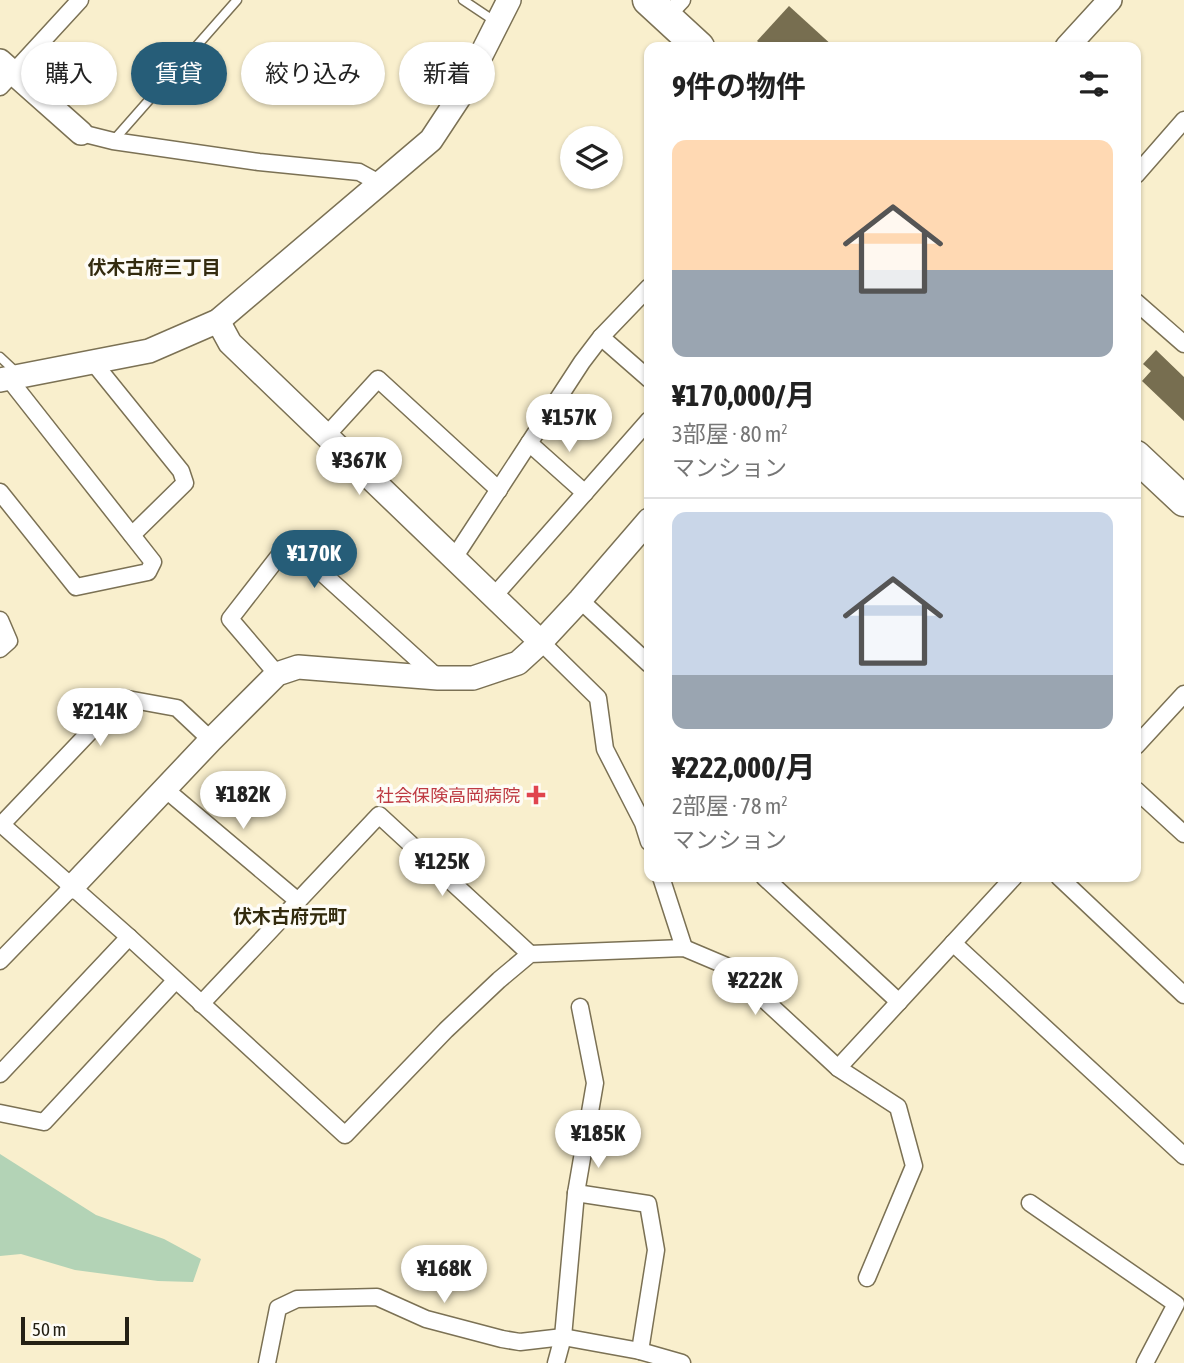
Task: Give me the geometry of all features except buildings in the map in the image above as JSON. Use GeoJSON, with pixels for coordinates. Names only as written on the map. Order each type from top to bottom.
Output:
{"type":"FeatureCollection","features":[{"type":"Feature","properties":{"kind":"highway"},"geometry":{"type":"LineString","coordinates":[[665,6],[695,42]]}},
{"type":"Feature","properties":{"kind":"highway"},"geometry":{"type":"LineString","coordinates":[[1141,458],[1184,501]]}},
{"type":"Feature","properties":{"kind":"street"},"geometry":{"type":"LineString","coordinates":[[80,0],[4,74],[81,133],[113,141],[259,162],[359,172],[381,184]]}},
{"type":"Feature","properties":{"kind":"street"},"geometry":{"type":"LineString","coordinates":[[0,492],[76,587],[148,572],[153,562],[10,378],[149,351],[218,321],[431,140],[462,93],[509,0]]}},
{"type":"Feature","properties":{"kind":"street"},"geometry":{"type":"LineString","coordinates":[[1072,42],[1110,0]]}},
{"type":"Feature","properties":{"kind":"street"},"geometry":{"type":"LineString","coordinates":[[1141,169],[1184,120]]}},
{"type":"Feature","properties":{"kind":"street"},"geometry":{"type":"LineString","coordinates":[[454,558],[582,362],[601,337],[644,292]]}},
{"type":"Feature","properties":{"kind":"street"},"geometry":{"type":"LineString","coordinates":[[1141,306],[1184,344]]}},
{"type":"Feature","properties":{"kind":"street"},"geometry":{"type":"LineString","coordinates":[[218,321],[230,343],[598,698],[605,749],[644,826]]}},
{"type":"Feature","properties":{"kind":"street"},"geometry":{"type":"LineString","coordinates":[[601,337],[644,375]]}},
{"type":"Feature","properties":{"kind":"street"},"geometry":{"type":"LineString","coordinates":[[93,362],[181,471],[185,484],[132,535]]}},
{"type":"Feature","properties":{"kind":"street"},"geometry":{"type":"LineString","coordinates":[[326,436],[378,379],[499,490]]}},
{"type":"Feature","properties":{"kind":"street"},"geometry":{"type":"LineString","coordinates":[[494,596],[644,426]]}},
{"type":"Feature","properties":{"kind":"street"},"geometry":{"type":"LineString","coordinates":[[529,443],[585,493]]}},
{"type":"Feature","properties":{"kind":"street"},"geometry":{"type":"LineString","coordinates":[[0,961],[277,674],[298,667],[438,678],[473,678],[518,663],[580,600],[644,526]]}},
{"type":"Feature","properties":{"kind":"street"},"geometry":{"type":"LineString","coordinates":[[277,674],[230,619],[289,543],[438,678]]}},
{"type":"Feature","properties":{"kind":"street"},"geometry":{"type":"LineString","coordinates":[[580,600],[644,659]]}},
{"type":"Feature","properties":{"kind":"street"},"geometry":{"type":"LineString","coordinates":[[0,620],[9,641],[0,649]]}},
{"type":"Feature","properties":{"kind":"street"},"geometry":{"type":"LineString","coordinates":[[1141,741],[1184,694]]}},
{"type":"Feature","properties":{"kind":"street"},"geometry":{"type":"LineString","coordinates":[[211,740],[177,708],[122,698],[1,824],[345,1135],[446,1030],[530,954],[684,948],[729,967],[838,1068],[898,1107],[914,1166],[867,1278]]}},
{"type":"Feature","properties":{"kind":"street"},"geometry":{"type":"LineString","coordinates":[[165,789],[298,901]]}},
{"type":"Feature","properties":{"kind":"street"},"geometry":{"type":"LineString","coordinates":[[1141,795],[1184,834]]}},
{"type":"Feature","properties":{"kind":"street"},"geometry":{"type":"LineString","coordinates":[[201,1004],[379,815],[530,954]]}},
{"type":"Feature","properties":{"kind":"street"},"geometry":{"type":"LineString","coordinates":[[663,882],[684,948]]}},
{"type":"Feature","properties":{"kind":"street"},"geometry":{"type":"LineString","coordinates":[[769,882],[898,1002]]}},
{"type":"Feature","properties":{"kind":"street"},"geometry":{"type":"LineString","coordinates":[[838,1068],[1009,882]]}},
{"type":"Feature","properties":{"kind":"street"},"geometry":{"type":"LineString","coordinates":[[1064,882],[1184,995]]}},
{"type":"Feature","properties":{"kind":"street"},"geometry":{"type":"LineString","coordinates":[[0,1074],[129,937]]}},
{"type":"Feature","properties":{"kind":"street"},"geometry":{"type":"LineString","coordinates":[[953,943],[1184,1156]]}},
{"type":"Feature","properties":{"kind":"street"},"geometry":{"type":"LineString","coordinates":[[0,1112],[44,1122],[175,981]]}},
{"type":"Feature","properties":{"kind":"street"},"geometry":{"type":"LineString","coordinates":[[556,1363],[563,1337],[576,1193],[595,1083],[580,1007]]}},
{"type":"Feature","properties":{"kind":"street"},"geometry":{"type":"LineString","coordinates":[[576,1193],[648,1204],[656,1250],[640,1351]]}},
{"type":"Feature","properties":{"kind":"street"},"geometry":{"type":"LineString","coordinates":[[1030,1203],[1176,1304],[1145,1363]]}},
{"type":"Feature","properties":{"kind":"street"},"geometry":{"type":"LineString","coordinates":[[267,1363],[278,1308],[297,1299],[377,1297],[426,1319],[502,1339],[520,1342],[563,1337],[640,1351],[682,1363]]}},
{"type":"Feature","properties":{"kind":"lane"},"geometry":{"type":"LineString","coordinates":[[113,141],[237,0]]}},
{"type":"Feature","properties":{"kind":"lane"},"geometry":{"type":"LineString","coordinates":[[463,0],[498,23]]}},
{"type":"Feature","properties":{"kind":"lane"},"geometry":{"type":"LineString","coordinates":[[0,357],[10,378]]}},
{"type":"Feature","properties":{"kind":"green space"},"geometry":{"type":"Polygon","coordinates":[[[0,1154],[96,1215],[164,1239],[201,1259],[193,1282],[158,1281],[75,1270],[21,1254],[0,1256],[0,1154]]]}},
{"type":"Feature","properties":{"kind":"place","name":"社会保険高岡病院"},"geometry":{"type":"Point","coordinates":[536,795]}},
{"type":"Feature","properties":{"kind":"district","name":"伏木古府三丁目"},"geometry":{"type":"Point","coordinates":[154,267]}},
{"type":"Feature","properties":{"kind":"district","name":"伏木古府元町"},"geometry":{"type":"Point","coordinates":[290,916]}}]}
